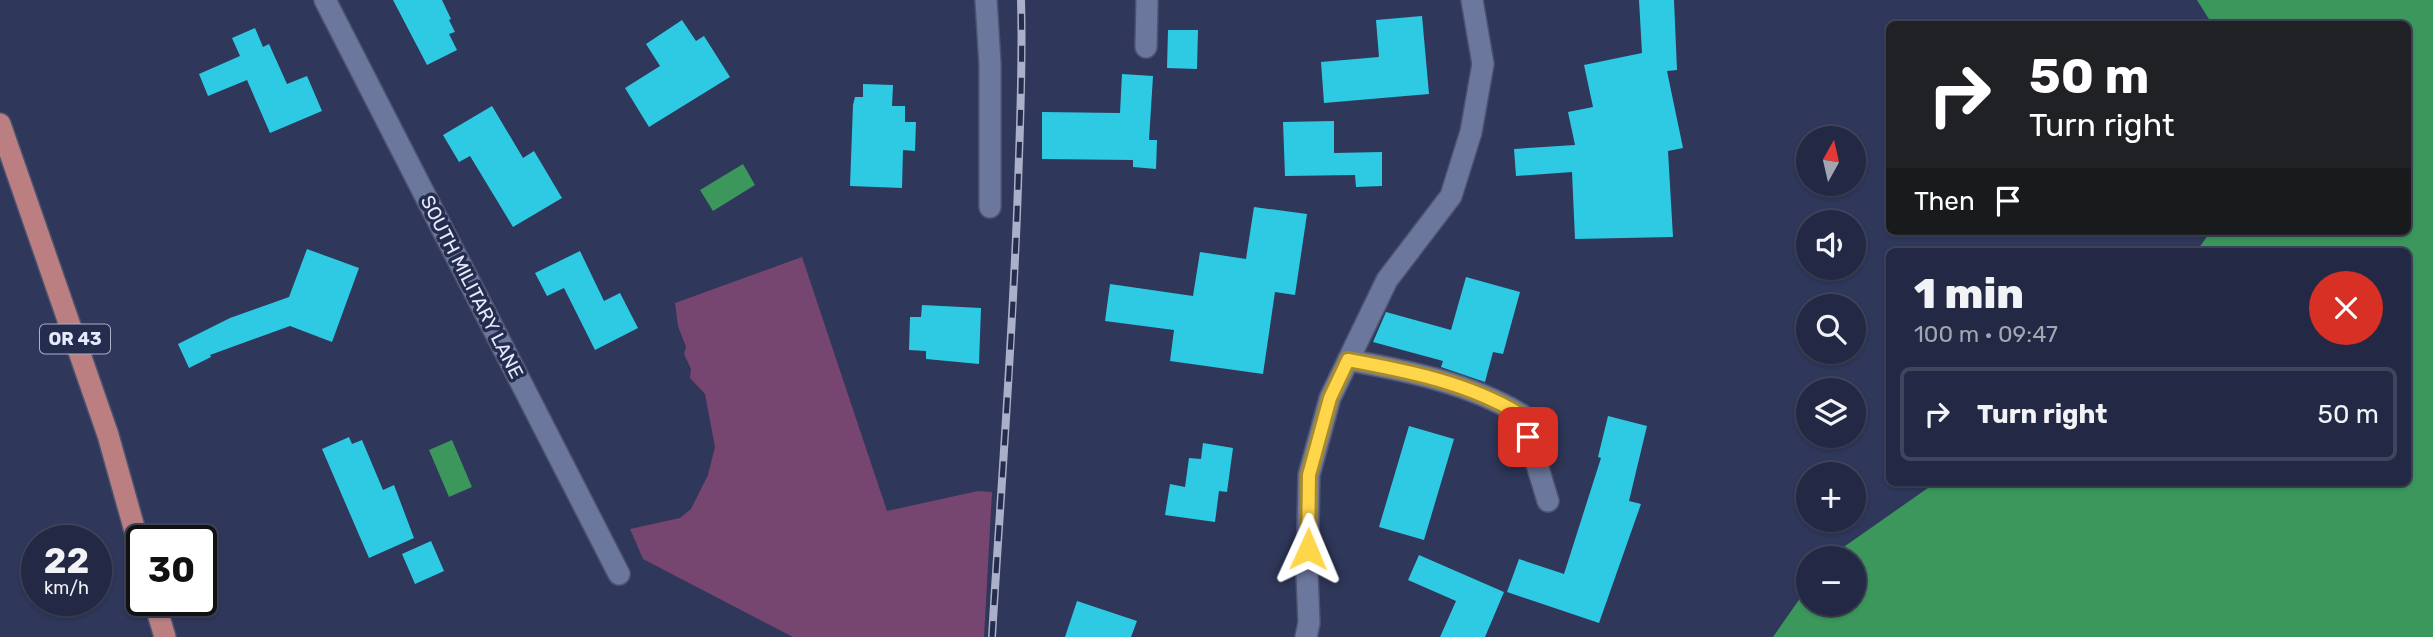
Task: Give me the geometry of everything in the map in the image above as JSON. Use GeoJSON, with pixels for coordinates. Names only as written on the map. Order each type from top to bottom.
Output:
{"type":"FeatureCollection","features":[{"type":"Feature","properties":{"kind":"main road","name":"OR 43"},"geometry":{"type":"LineString","coordinates":[[0,124],[107,435],[133,525]]}},
{"type":"Feature","properties":{"kind":"main road"},"geometry":{"type":"LineString","coordinates":[[159,616],[165,637]]}},
{"type":"Feature","properties":{"kind":"street","name":"SOUTH MILITARY LANE"},"geometry":{"type":"LineString","coordinates":[[325,0],[619,574]]}},
{"type":"Feature","properties":{"kind":"street"},"geometry":{"type":"LineString","coordinates":[[986,0],[990,64],[990,206]]}},
{"type":"Feature","properties":{"kind":"street"},"geometry":{"type":"LineString","coordinates":[[1146,47],[1147,0]]}},
{"type":"Feature","properties":{"kind":"street"},"geometry":{"type":"LineString","coordinates":[[1306,637],[1309,623],[1309,475],[1330,398],[1387,280],[1451,195],[1471,132],[1483,64],[1472,0]]}},
{"type":"Feature","properties":{"kind":"street"},"geometry":{"type":"LineString","coordinates":[[1348,360],[1413,372],[1496,399],[1521,415],[1548,501]]}},
{"type":"Feature","properties":{"kind":"shaded area"},"geometry":{"type":"Polygon","coordinates":[[[2197,0],[2433,0],[2433,637],[1773,637],[1796,604],[1796,616],[1866,616],[1866,546],[1845,546],[1931,486],[2411,486],[2411,248],[2199,248],[2208,235],[2411,235],[2411,21],[2210,21],[2197,0]]]}},
{"type":"Feature","properties":{"kind":"shaded area"},"geometry":{"type":"Polygon","coordinates":[[[743,164],[755,185],[713,211],[700,190],[743,164]]]}},
{"type":"Feature","properties":{"kind":"shaded area"},"geometry":{"type":"Polygon","coordinates":[[[802,257],[887,511],[978,491],[992,492],[984,637],[793,637],[643,559],[630,529],[680,518],[691,509],[708,475],[715,447],[705,394],[690,378],[691,369],[684,354],[686,347],[678,326],[675,303],[802,257]]]}},
{"type":"Feature","properties":{"kind":"shaded area"},"geometry":{"type":"Polygon","coordinates":[[[452,440],[472,487],[449,497],[429,450],[452,440]]]}},
{"type":"Feature","properties":{"kind":"building"},"geometry":{"type":"Polygon","coordinates":[[[393,0],[442,0],[455,32],[449,34],[457,50],[427,65],[393,0]]]}},
{"type":"Feature","properties":{"kind":"building"},"geometry":{"type":"Polygon","coordinates":[[[1639,0],[1674,0],[1677,70],[1667,71],[1683,148],[1668,151],[1673,237],[1575,239],[1572,172],[1516,176],[1514,149],[1575,145],[1568,112],[1593,107],[1584,65],[1642,53],[1639,0]]]}},
{"type":"Feature","properties":{"kind":"building"},"geometry":{"type":"Polygon","coordinates":[[[1422,16],[1429,94],[1324,103],[1321,62],[1379,57],[1376,20],[1422,16]]]}},
{"type":"Feature","properties":{"kind":"building"},"geometry":{"type":"Polygon","coordinates":[[[682,20],[696,41],[704,36],[730,77],[649,127],[625,88],[660,66],[646,44],[682,20]]]}},
{"type":"Feature","properties":{"kind":"building"},"geometry":{"type":"Polygon","coordinates":[[[255,28],[263,47],[269,44],[287,84],[307,76],[322,111],[270,133],[247,80],[208,96],[199,74],[240,56],[232,38],[255,28]]]}},
{"type":"Feature","properties":{"kind":"building"},"geometry":{"type":"Polygon","coordinates":[[[1168,30],[1198,30],[1197,69],[1167,68],[1168,30]]]}},
{"type":"Feature","properties":{"kind":"building"},"geometry":{"type":"Polygon","coordinates":[[[1122,74],[1153,76],[1149,140],[1157,140],[1156,169],[1133,167],[1133,160],[1042,159],[1042,112],[1120,113],[1122,74]]]}},
{"type":"Feature","properties":{"kind":"building"},"geometry":{"type":"Polygon","coordinates":[[[863,84],[893,85],[892,106],[905,106],[905,122],[916,122],[915,151],[903,150],[902,188],[850,186],[853,105],[855,97],[863,97],[863,84]]]}},
{"type":"Feature","properties":{"kind":"building"},"geometry":{"type":"Polygon","coordinates":[[[492,106],[523,158],[534,151],[562,198],[513,227],[470,156],[459,162],[443,135],[492,106]]]}},
{"type":"Feature","properties":{"kind":"building"},"geometry":{"type":"Polygon","coordinates":[[[1334,121],[1334,153],[1382,152],[1382,186],[1356,187],[1355,175],[1285,176],[1283,122],[1334,121]]]}},
{"type":"Feature","properties":{"kind":"building"},"geometry":{"type":"Polygon","coordinates":[[[1254,207],[1307,214],[1295,295],[1275,292],[1263,374],[1170,361],[1174,330],[1105,321],[1110,284],[1193,296],[1200,252],[1246,259],[1254,207]]]}},
{"type":"Feature","properties":{"kind":"building"},"geometry":{"type":"Polygon","coordinates":[[[307,249],[359,268],[332,342],[290,326],[210,355],[211,357],[189,368],[178,344],[230,318],[289,297],[307,249]]]}},
{"type":"Feature","properties":{"kind":"building"},"geometry":{"type":"Polygon","coordinates":[[[580,251],[604,301],[620,293],[638,328],[595,350],[564,288],[547,296],[535,273],[580,251]]]}},
{"type":"Feature","properties":{"kind":"building"},"geometry":{"type":"Polygon","coordinates":[[[1466,277],[1520,292],[1503,354],[1493,352],[1485,382],[1441,367],[1443,361],[1373,342],[1386,312],[1451,330],[1466,277]]]}},
{"type":"Feature","properties":{"kind":"building"},"geometry":{"type":"Polygon","coordinates":[[[922,305],[981,308],[979,364],[926,359],[926,351],[909,350],[910,317],[921,317],[922,305]]]}},
{"type":"Feature","properties":{"kind":"building"},"geometry":{"type":"Polygon","coordinates":[[[1608,416],[1647,426],[1629,501],[1641,504],[1599,623],[1507,592],[1519,559],[1564,574],[1601,458],[1598,457],[1608,416]]]}},
{"type":"Feature","properties":{"kind":"building"},"geometry":{"type":"Polygon","coordinates":[[[1409,426],[1454,439],[1424,540],[1379,527],[1409,426]]]}},
{"type":"Feature","properties":{"kind":"building"},"geometry":{"type":"Polygon","coordinates":[[[349,437],[352,444],[362,440],[383,490],[394,485],[414,538],[369,558],[322,449],[349,437]]]}},
{"type":"Feature","properties":{"kind":"building"},"geometry":{"type":"Polygon","coordinates":[[[1203,443],[1233,448],[1227,492],[1219,491],[1215,522],[1165,515],[1170,484],[1185,487],[1189,458],[1201,459],[1203,443]]]}},
{"type":"Feature","properties":{"kind":"building"},"geometry":{"type":"Polygon","coordinates":[[[431,541],[444,571],[415,584],[402,554],[431,541]]]}},
{"type":"Feature","properties":{"kind":"building"},"geometry":{"type":"Polygon","coordinates":[[[1419,555],[1504,592],[1485,637],[1440,637],[1456,601],[1408,580],[1419,555]]]}},
{"type":"Feature","properties":{"kind":"building"},"geometry":{"type":"Polygon","coordinates":[[[1077,601],[1137,621],[1131,637],[1065,637],[1077,601]]]}},
{"type":"Feature","properties":{"kind":"railway"},"geometry":{"type":"LineString","coordinates":[[992,637],[1016,243],[1021,0]]}},
{"type":"Feature","properties":{"kind":"route"},"geometry":{"type":"LineString","coordinates":[[1308,549],[1309,475],[1330,398],[1348,360],[1413,372],[1496,399],[1521,415],[1528,437]]}}]}
